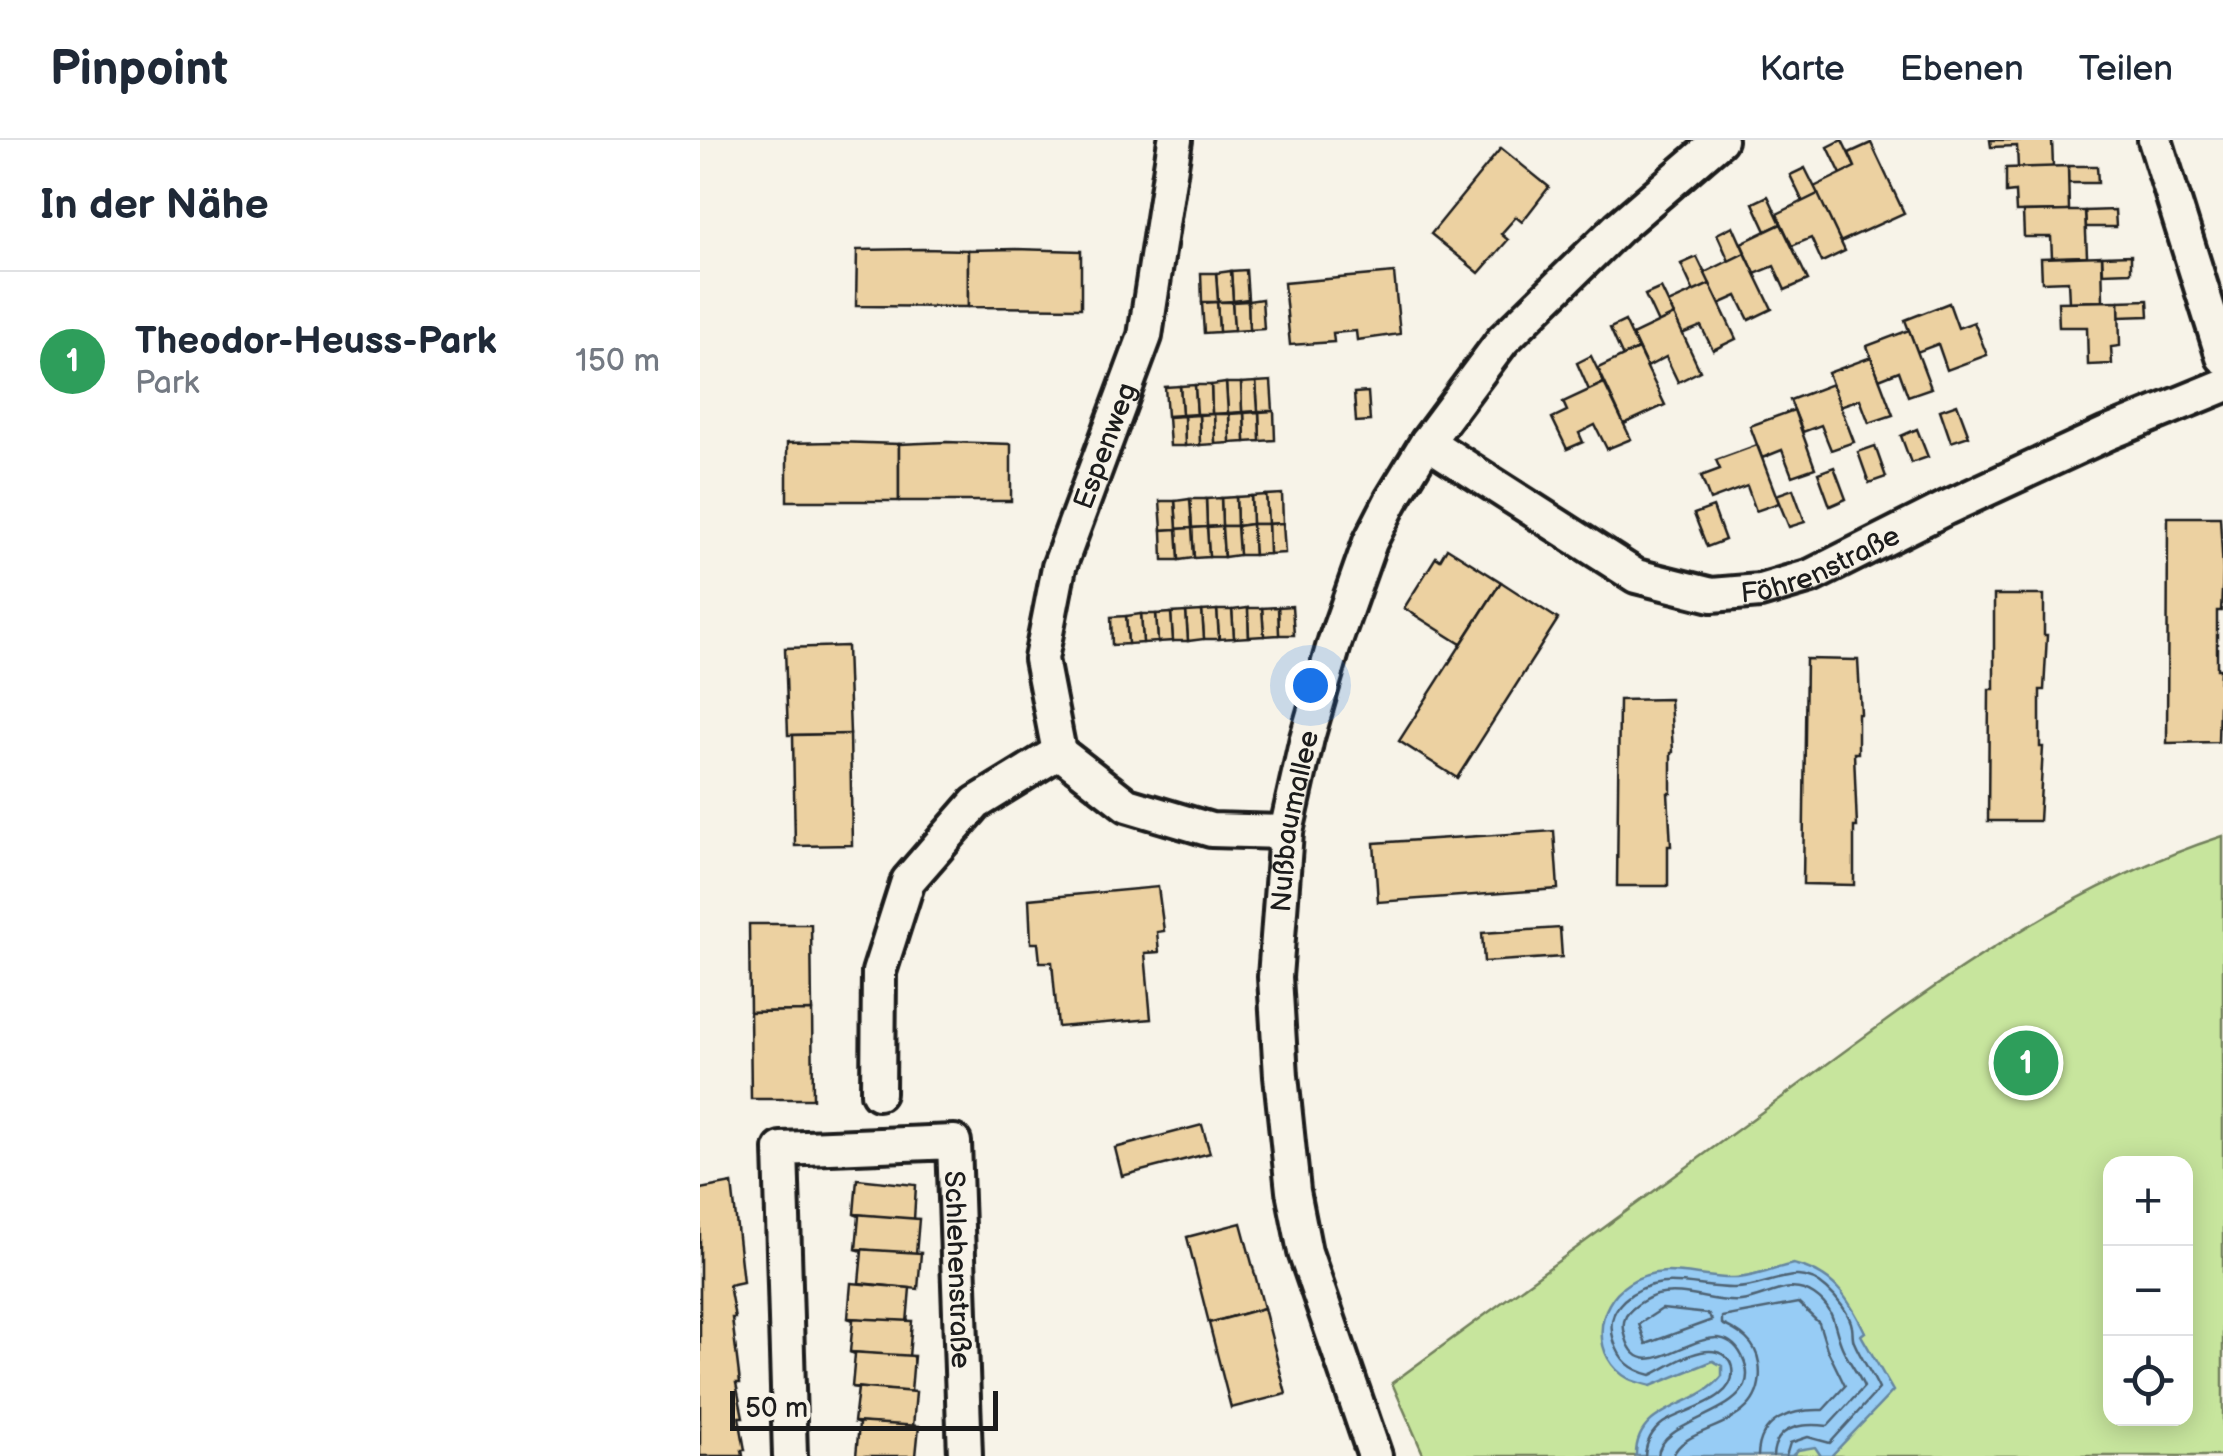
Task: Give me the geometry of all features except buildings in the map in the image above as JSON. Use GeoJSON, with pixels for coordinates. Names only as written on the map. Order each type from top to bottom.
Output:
{"type":"FeatureCollection","features":[{"type":"Feature","properties":{"kind":"street","name":"Espenweg"},"geometry":{"type":"LineString","coordinates":[[1060,752],[1040,658],[1059,567],[1145,336],[1175,140]]}},
{"type":"Feature","properties":{"kind":"street","name":"Nußbaumallee"},"geometry":{"type":"LineString","coordinates":[[1371,1455],[1306,1252],[1293,1191],[1275,976],[1286,832],[1306,738],[1370,542],[1427,442],[1503,340],[1618,228],[1720,140]]}},
{"type":"Feature","properties":{"kind":"street"},"geometry":{"type":"LineString","coordinates":[[2154,140],[2223,357]]}},
{"type":"Feature","properties":{"kind":"street","name":"Föhrenstraße"},"geometry":{"type":"LineString","coordinates":[[1427,442],[1636,576],[1712,595],[1760,590],[1811,576],[2070,450],[2223,386]]}},
{"type":"Feature","properties":{"kind":"street"},"geometry":{"type":"LineString","coordinates":[[878,1093],[879,972],[908,881],[976,803],[1060,752],[1126,805],[1210,830],[1286,832]]}},
{"type":"Feature","properties":{"kind":"street","name":"Schlehenstraße"},"geometry":{"type":"LineString","coordinates":[[790,1456],[781,1149],[954,1142],[965,1456]]}},
{"type":"Feature","properties":{"kind":"green space"},"geometry":{"type":"Polygon","coordinates":[[[2223,836],[2223,1456],[1424,1456],[1392,1383],[1882,1024],[1989,951],[2102,886],[2223,836]]]}},
{"type":"Feature","properties":{"kind":"water"},"geometry":{"type":"Polygon","coordinates":[[[1793,1264],[1819,1274],[1838,1288],[1865,1332],[1861,1335],[1893,1391],[1831,1456],[1821,1456],[1815,1447],[1798,1450],[1792,1456],[1636,1456],[1638,1439],[1646,1426],[1711,1387],[1722,1376],[1722,1366],[1713,1361],[1651,1386],[1629,1379],[1617,1370],[1603,1345],[1604,1318],[1617,1293],[1629,1283],[1654,1273],[1741,1278],[1793,1264]]]}},
{"type":"Feature","properties":{"kind":"place","name":"Theodor-Heuss-Park"},"geometry":{"type":"Point","coordinates":[2026,1063]}}]}
